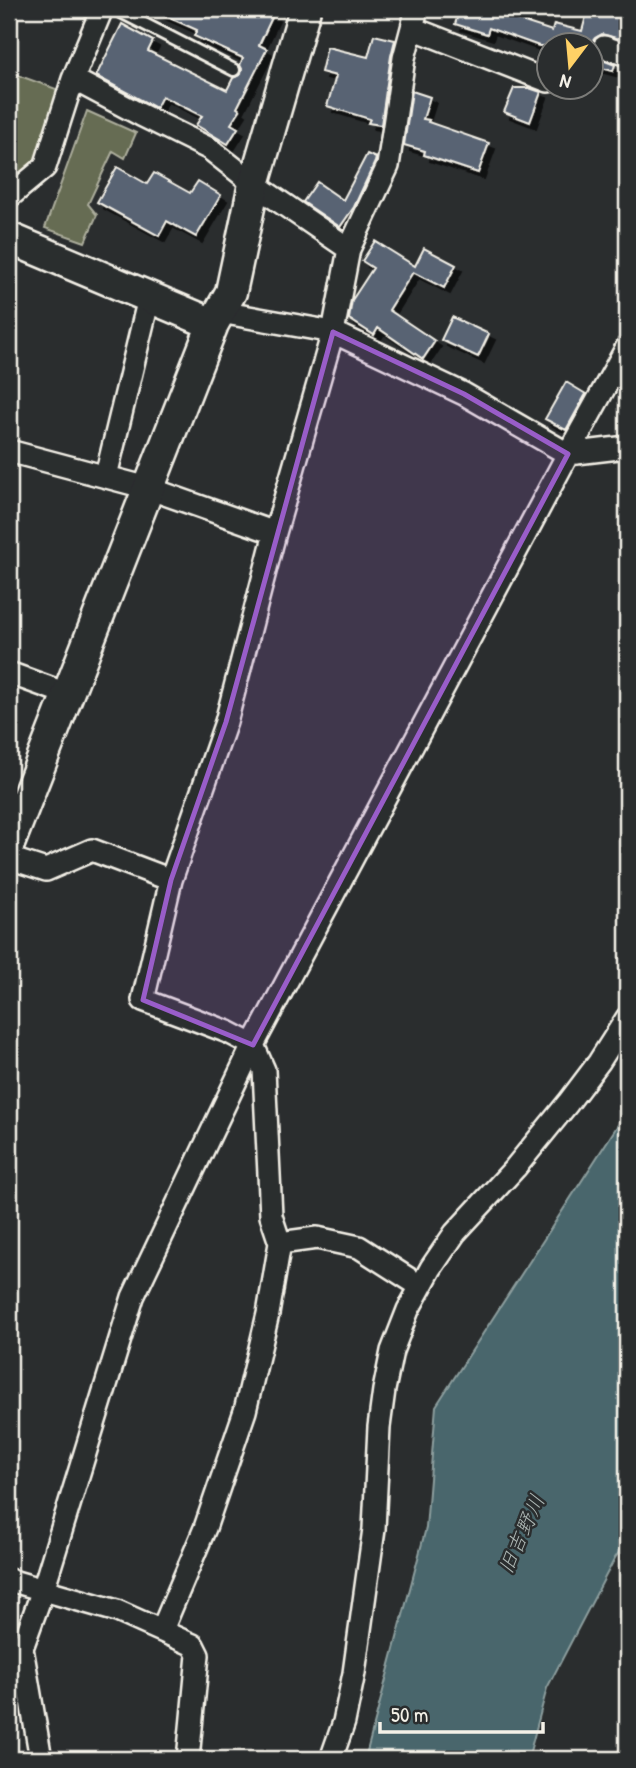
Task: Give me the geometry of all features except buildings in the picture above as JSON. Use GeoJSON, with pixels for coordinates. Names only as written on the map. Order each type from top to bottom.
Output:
{"type":"FeatureCollection","features":[{"type":"Feature","properties":{"kind":"street"},"geometry":{"type":"LineString","coordinates":[[9,197],[45,167],[73,79],[102,9]]}},
{"type":"Feature","properties":{"kind":"street"},"geometry":{"type":"LineString","coordinates":[[9,844],[216,318],[231,292],[254,184],[305,9]]}},
{"type":"Feature","properties":{"kind":"street"},"geometry":{"type":"LineString","coordinates":[[162,1630],[205,1528],[245,1411],[268,1314],[280,1243],[271,1216],[264,1070],[253,1045],[228,1032],[144,1000],[172,880],[226,722],[275,533],[333,332],[349,249],[388,166],[404,58],[414,19],[534,75]]}},
{"type":"Feature","properties":{"kind":"street"},"geometry":{"type":"LineString","coordinates":[[604,47],[627,55]]}},
{"type":"Feature","properties":{"kind":"street"},"geometry":{"type":"LineString","coordinates":[[73,79],[210,149],[254,184],[349,249]]}},
{"type":"Feature","properties":{"kind":"street"},"geometry":{"type":"LineString","coordinates":[[9,238],[149,298],[216,318],[333,332],[464,394],[568,454],[627,447]]}},
{"type":"Feature","properties":{"kind":"street"},"geometry":{"type":"LineString","coordinates":[[106,476],[149,298]]}},
{"type":"Feature","properties":{"kind":"street"},"geometry":{"type":"LineString","coordinates":[[41,1759],[22,1648],[43,1590],[133,1297],[253,1045],[627,347]]}},
{"type":"Feature","properties":{"kind":"street"},"geometry":{"type":"LineString","coordinates":[[9,451],[148,488],[275,533]]}},
{"type":"Feature","properties":{"kind":"street"},"geometry":{"type":"LineString","coordinates":[[9,673],[67,694]]}},
{"type":"Feature","properties":{"kind":"street"},"geometry":{"type":"LineString","coordinates":[[9,858],[46,870],[92,850],[172,880]]}},
{"type":"Feature","properties":{"kind":"street"},"geometry":{"type":"LineString","coordinates":[[331,1759],[344,1723],[354,1673],[374,1529],[384,1390],[392,1350],[420,1286],[455,1233],[515,1168],[568,1103],[627,1018]]}},
{"type":"Feature","properties":{"kind":"street"},"geometry":{"type":"LineString","coordinates":[[280,1243],[317,1238],[359,1247],[420,1286]]}},
{"type":"Feature","properties":{"kind":"street"},"geometry":{"type":"LineString","coordinates":[[9,1580],[117,1611],[193,1646],[198,1655],[188,1759]]}},
{"type":"Feature","properties":{"kind":"lane"},"geometry":{"type":"LineString","coordinates":[[115,9],[234,70]]}},
{"type":"Feature","properties":{"kind":"highlighted area"},"geometry":{"type":"Polygon","coordinates":[[[333,332],[464,394],[568,454],[253,1045],[143,1000],[171,880],[226,722],[333,332]]]}},
{"type":"Feature","properties":{"kind":"green space"},"geometry":{"type":"Polygon","coordinates":[[[9,72],[59,90],[39,157],[23,175],[9,179],[9,72]]]}},
{"type":"Feature","properties":{"kind":"green space"},"geometry":{"type":"Polygon","coordinates":[[[87,111],[136,133],[125,158],[113,151],[88,204],[97,215],[85,242],[45,228],[87,111]]]}},
{"type":"Feature","properties":{"kind":"water","name":"旧吉野川"},"geometry":{"type":"Polygon","coordinates":[[[627,1111],[627,1541],[615,1558],[547,1688],[528,1759],[365,1759],[426,1528],[436,1406],[627,1111]]]}}]}
